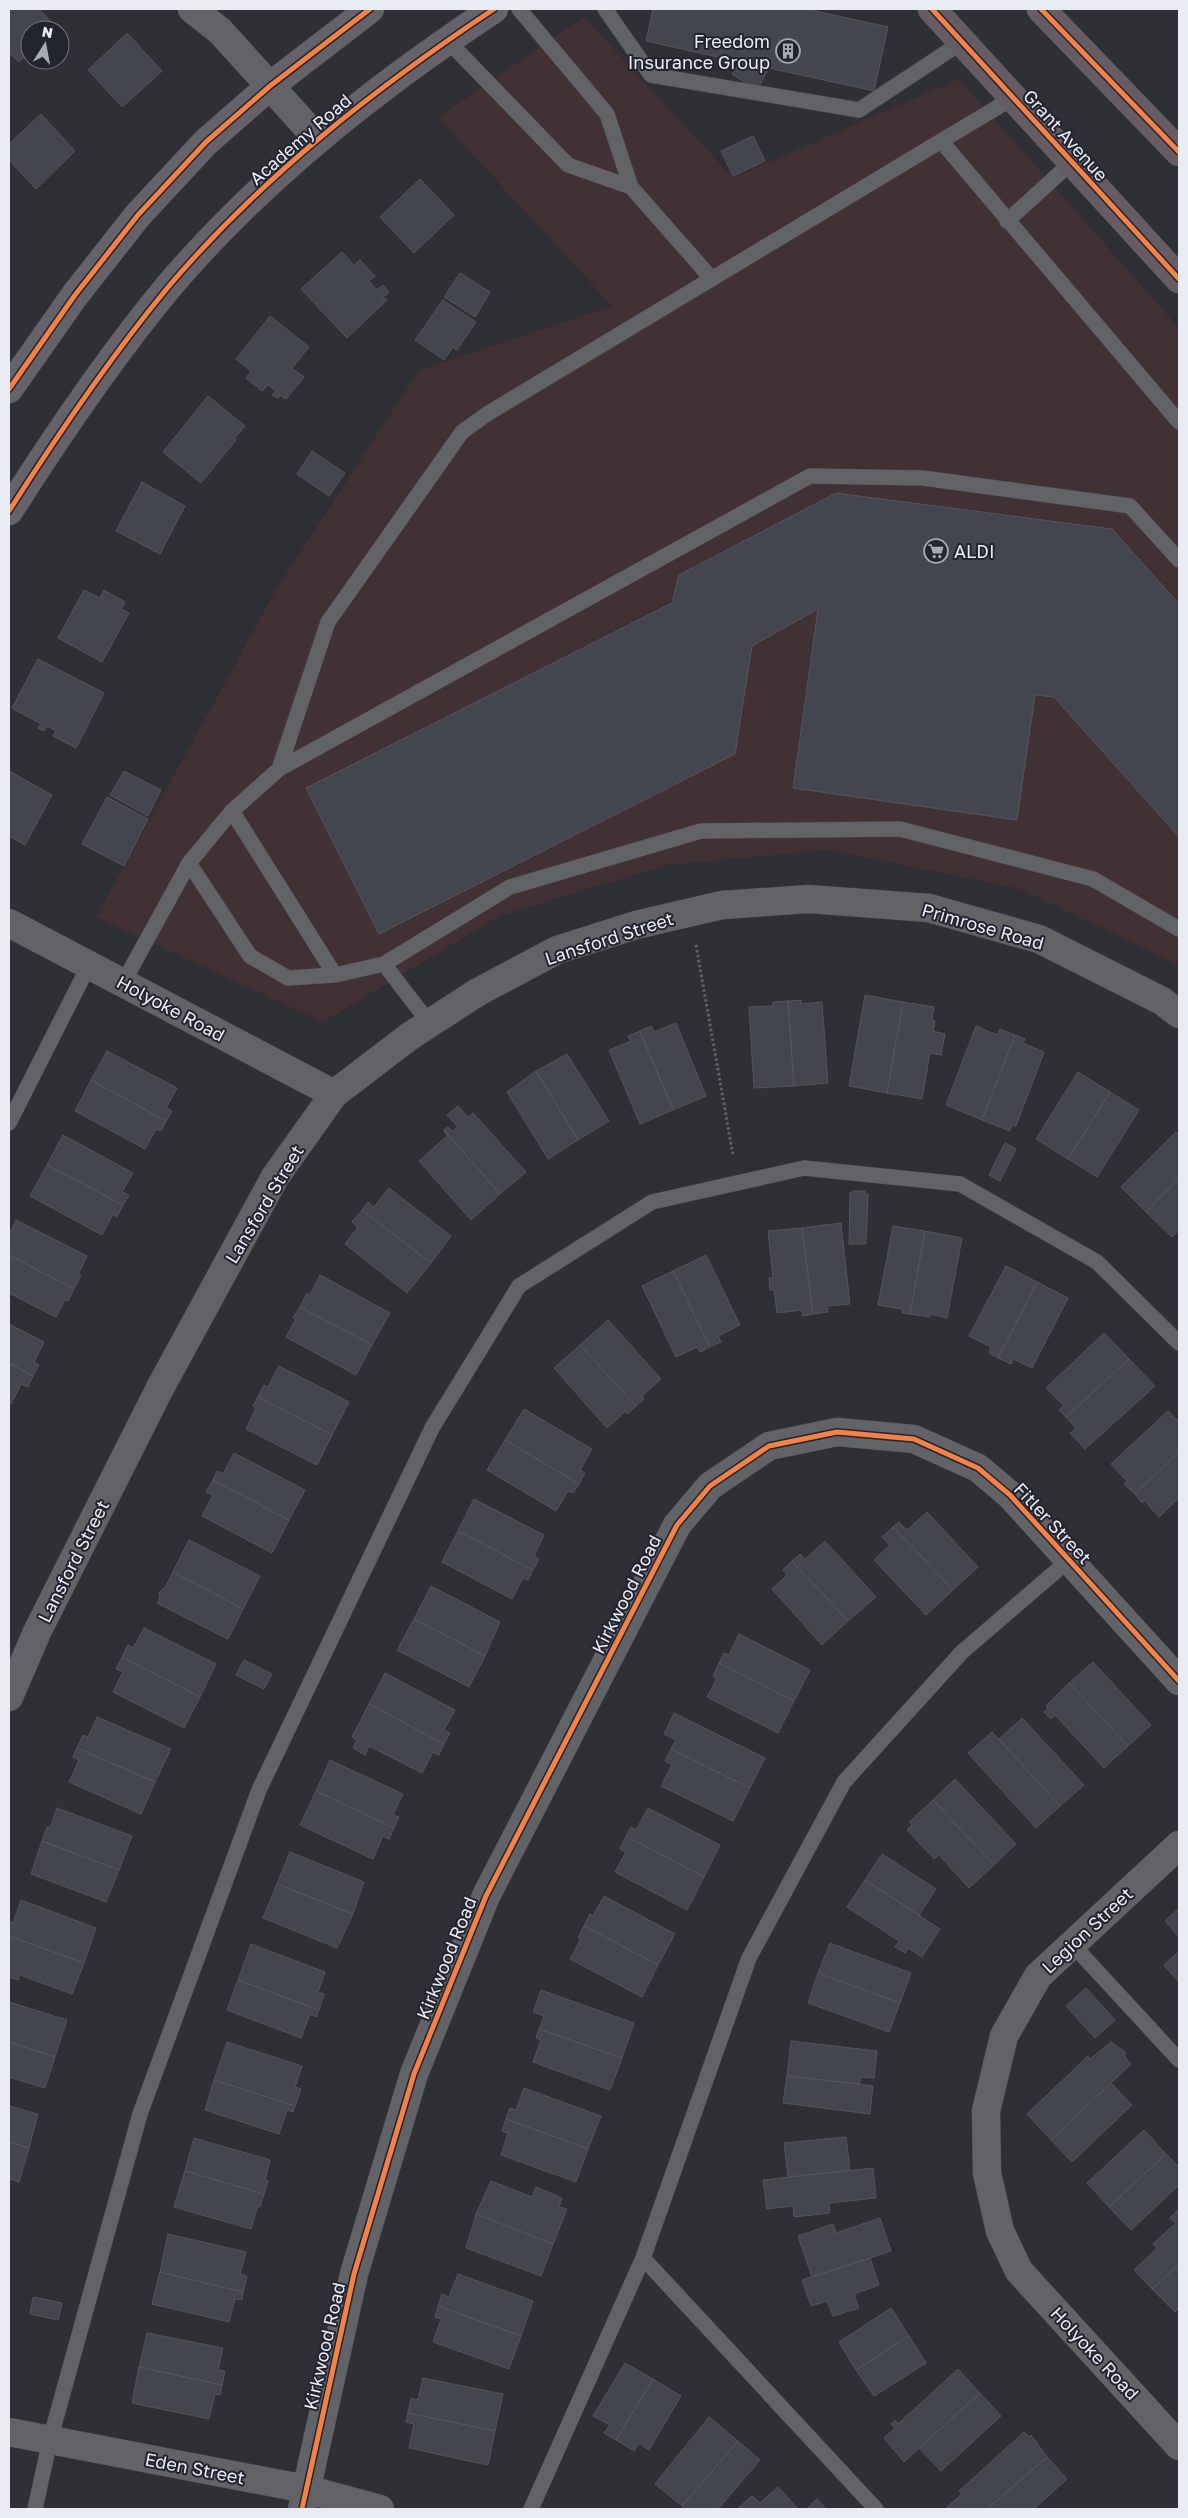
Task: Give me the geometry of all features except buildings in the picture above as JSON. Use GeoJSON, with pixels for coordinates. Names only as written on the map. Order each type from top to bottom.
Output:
{"type":"FeatureCollection","features":[{"type":"Feature","properties":{"kind":"main road"},"geometry":{"type":"LineString","coordinates":[[9,389],[74,295],[138,215],[206,142],[270,86],[370,9]]}},
{"type":"Feature","properties":{"kind":"main road","name":"Academy Road"},"geometry":{"type":"LineString","coordinates":[[9,511],[53,442],[99,377],[170,286],[254,196],[317,138],[447,40],[494,9]]}},
{"type":"Feature","properties":{"kind":"main road","name":"Grant Avenue"},"geometry":{"type":"LineString","coordinates":[[932,9],[1179,279]]}},
{"type":"Feature","properties":{"kind":"main road"},"geometry":{"type":"LineString","coordinates":[[1041,9],[1179,152]]}},
{"type":"Feature","properties":{"kind":"street"},"geometry":{"type":"LineString","coordinates":[[192,9],[220,31],[317,138]]}},
{"type":"Feature","properties":{"kind":"street","name":"Primrose Road"},"geometry":{"type":"LineString","coordinates":[[740,904],[809,899],[929,908],[1039,939],[1162,1001],[1179,1014]]}},
{"type":"Feature","properties":{"kind":"street","name":"Lansford Street"},"geometry":{"type":"LineString","coordinates":[[9,1697],[37,1632],[160,1388],[275,1177],[334,1094],[430,1024],[478,992],[557,950],[636,925],[690,912],[740,904]]}},
{"type":"Feature","properties":{"kind":"street","name":"Holyoke Road"},"geometry":{"type":"LineString","coordinates":[[9,923],[334,1094]]}},
{"type":"Feature","properties":{"kind":"street","name":"Fitler Street"},"geometry":{"type":"LineString","coordinates":[[758,1453],[769,1446],[837,1432],[914,1439],[978,1468],[1010,1495],[1179,1681]]}},
{"type":"Feature","properties":{"kind":"street","name":"Kirkwood Road"},"geometry":{"type":"LineString","coordinates":[[304,2499],[354,2274],[411,2084],[486,1896],[677,1525],[710,1486],[758,1453]]}},
{"type":"Feature","properties":{"kind":"street","name":"Legion Street"},"geometry":{"type":"LineString","coordinates":[[1013,2258],[1000,2232],[988,2173],[986,2111],[1004,2036],[1038,1976],[1179,1845]]}},
{"type":"Feature","properties":{"kind":"street","name":"Holyoke Road"},"geometry":{"type":"LineString","coordinates":[[1013,2258],[1019,2271],[1179,2446]]}},
{"type":"Feature","properties":{"kind":"street","name":"Eden Street"},"geometry":{"type":"LineString","coordinates":[[9,2432],[304,2499],[380,2509]]}},
{"type":"Feature","properties":{"kind":"lane"},"geometry":{"type":"LineString","coordinates":[[518,9],[607,114],[631,186],[712,279]]}},
{"type":"Feature","properties":{"kind":"lane"},"geometry":{"type":"LineString","coordinates":[[605,9],[650,75],[859,110],[962,42]]}},
{"type":"Feature","properties":{"kind":"lane"},"geometry":{"type":"LineString","coordinates":[[447,40],[568,165],[631,186]]}},
{"type":"Feature","properties":{"kind":"lane"},"geometry":{"type":"LineString","coordinates":[[279,769],[328,622],[462,432],[487,414],[1013,98]]}},
{"type":"Feature","properties":{"kind":"lane"},"geometry":{"type":"LineString","coordinates":[[941,141],[1179,422]]}},
{"type":"Feature","properties":{"kind":"lane"},"geometry":{"type":"LineString","coordinates":[[1008,220],[1072,162]]}},
{"type":"Feature","properties":{"kind":"lane"},"geometry":{"type":"LineString","coordinates":[[124,983],[189,863],[232,812],[279,769],[810,476],[923,478],[1130,506],[1179,560]]}},
{"type":"Feature","properties":{"kind":"lane"},"geometry":{"type":"LineString","coordinates":[[232,812],[335,975]]}},
{"type":"Feature","properties":{"kind":"lane"},"geometry":{"type":"LineString","coordinates":[[189,863],[250,956],[288,978],[335,975],[384,964],[510,887],[701,831],[900,829],[1093,879],[1179,929]]}},
{"type":"Feature","properties":{"kind":"lane"},"geometry":{"type":"LineString","coordinates":[[384,964],[430,1024]]}},
{"type":"Feature","properties":{"kind":"lane"},"geometry":{"type":"LineString","coordinates":[[9,1122],[88,965]]}},
{"type":"Feature","properties":{"kind":"lane"},"geometry":{"type":"LineString","coordinates":[[36,2509],[50,2440],[140,2114],[259,1790],[432,1428],[520,1286],[652,1202],[804,1168],[960,1184],[1097,1262],[1179,1343]]}},
{"type":"Feature","properties":{"kind":"lane"},"geometry":{"type":"LineString","coordinates":[[531,2509],[643,2258],[749,1958],[844,1782],[962,1652],[1069,1560]]}},
{"type":"Feature","properties":{"kind":"lane"},"geometry":{"type":"LineString","coordinates":[[1072,1944],[1179,2060]]}},
{"type":"Feature","properties":{"kind":"lane"},"geometry":{"type":"LineString","coordinates":[[643,2258],[876,2509]]}},
{"type":"Feature","properties":{"kind":"path"},"geometry":{"type":"LineString","coordinates":[[690,912],[738,1183]]}},
{"type":"Feature","properties":{"kind":"shaded area"},"geometry":{"type":"Polygon","coordinates":[[[584,17],[733,178],[959,79],[1179,328],[1179,965],[1020,889],[829,850],[667,865],[500,916],[323,1022],[96,917],[277,588],[419,370],[612,306],[438,117],[584,17]]]}},
{"type":"Feature","properties":{"kind":"cycle path"},"geometry":{"type":"LineString","coordinates":[[9,389],[75,295],[138,215],[206,142],[270,86],[370,9]]}},
{"type":"Feature","properties":{"kind":"cycle path"},"geometry":{"type":"LineString","coordinates":[[9,511],[105,368],[169,286],[205,246],[281,171],[322,136],[406,70],[494,9]]}},
{"type":"Feature","properties":{"kind":"cycle path"},"geometry":{"type":"LineString","coordinates":[[932,9],[1179,279]]}},
{"type":"Feature","properties":{"kind":"cycle path"},"geometry":{"type":"LineString","coordinates":[[1041,9],[1179,152]]}},
{"type":"Feature","properties":{"kind":"cycle path"},"geometry":{"type":"LineString","coordinates":[[302,2509],[354,2274],[414,2074],[486,1896],[677,1525],[710,1486],[769,1446],[837,1432],[914,1439],[978,1468],[1010,1495],[1179,1681]]}},
{"type":"Feature","properties":{"kind":"place","name":"Freedom Insurance Group"},"geometry":{"type":"Point","coordinates":[788,51]}},
{"type":"Feature","properties":{"kind":"place","name":"ALDI"},"geometry":{"type":"Point","coordinates":[936,551]}}]}
